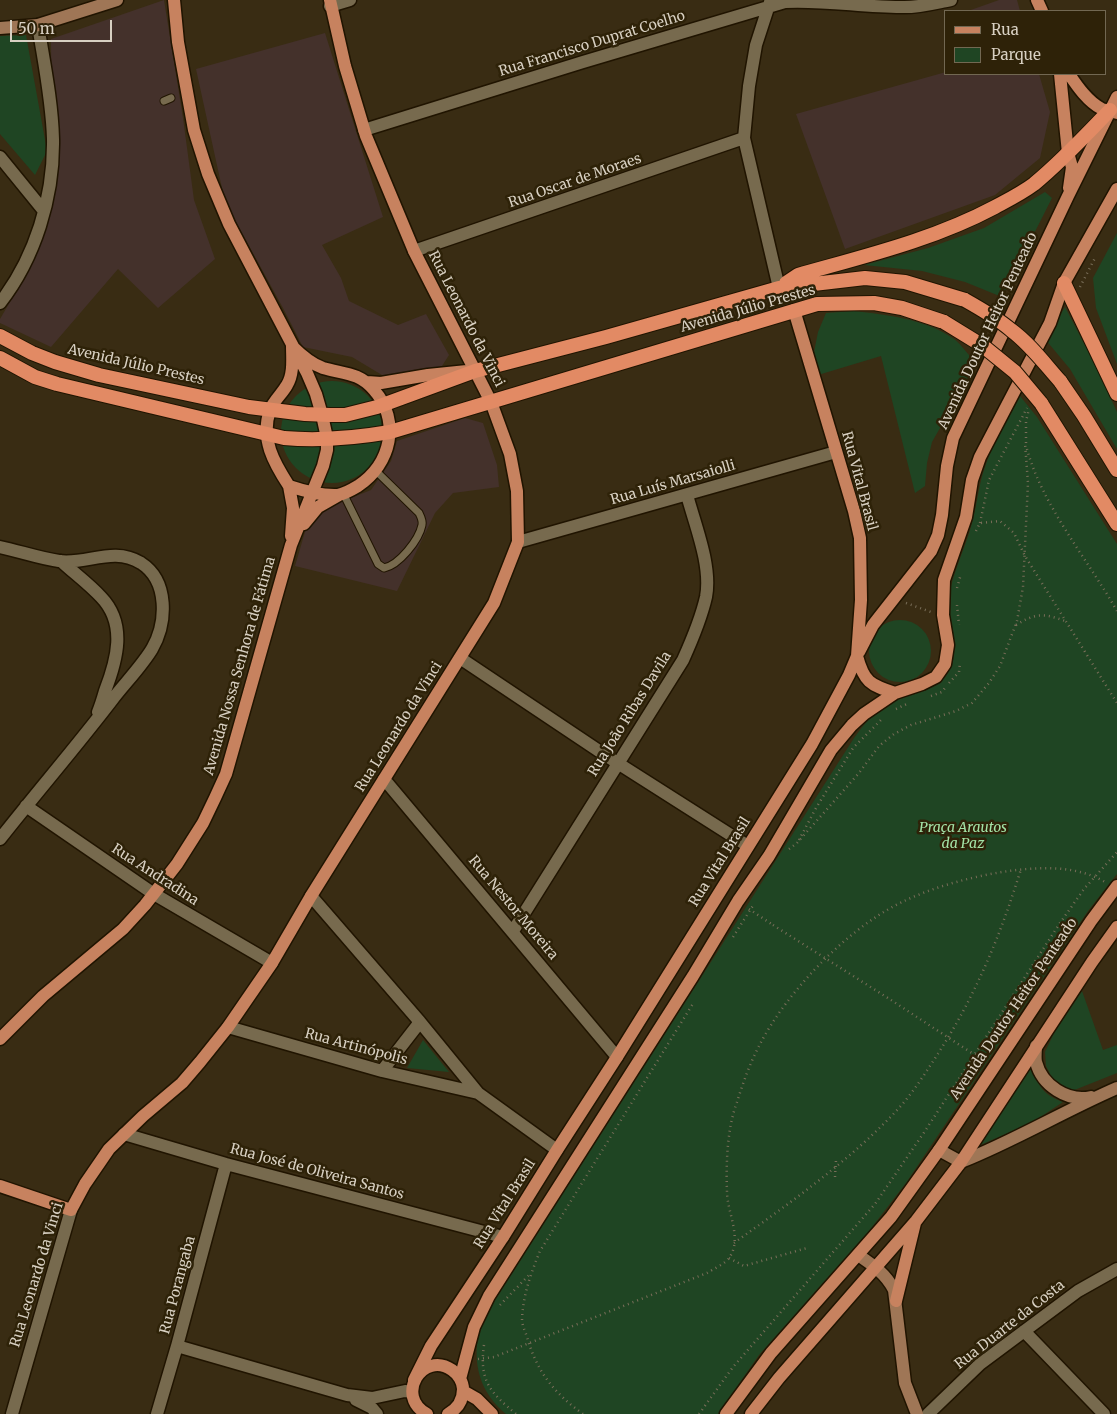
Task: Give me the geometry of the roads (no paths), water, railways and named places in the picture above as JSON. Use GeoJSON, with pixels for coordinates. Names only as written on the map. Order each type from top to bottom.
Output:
{"type":"FeatureCollection","features":[{"type":"Feature","properties":{"kind":"highway"},"geometry":{"type":"LineString","coordinates":[[779,288],[798,275],[924,238],[967,222],[1033,184],[1114,112]]}},
{"type":"Feature","properties":{"kind":"highway","name":"Avenida Júlio Prestes"},"geometry":{"type":"LineString","coordinates":[[0,336],[32,353],[99,375],[249,407],[322,415],[345,415],[384,404],[475,371],[606,337],[779,288],[865,278],[905,282],[965,300],[1012,330],[1060,381],[1117,470]]}},
{"type":"Feature","properties":{"kind":"highway"},"geometry":{"type":"LineString","coordinates":[[1064,283],[1117,394]]}},
{"type":"Feature","properties":{"kind":"highway","name":"Avenida Júlio Prestes"},"geometry":{"type":"LineString","coordinates":[[266,433],[284,438],[304,439],[352,437],[390,432],[794,310],[817,304],[874,303],[902,308],[944,322],[982,346],[1015,372],[1034,405],[1117,524]]}},
{"type":"Feature","properties":{"kind":"highway"},"geometry":{"type":"LineString","coordinates":[[0,358],[35,377],[56,384],[266,433]]}},
{"type":"Feature","properties":{"kind":"main road"},"geometry":{"type":"LineString","coordinates":[[0,28],[38,25],[117,0]]}},
{"type":"Feature","properties":{"kind":"main road","name":"Avenida Nossa Senhora de Fátima"},"geometry":{"type":"LineString","coordinates":[[0,1039],[42,996],[123,929],[177,864],[203,824],[226,774],[291,545],[323,466],[328,438],[316,394],[307,373],[225,216],[198,147],[178,42],[174,0]]}},
{"type":"Feature","properties":{"kind":"main road","name":"Rua Leonardo da Vinci"},"geometry":{"type":"LineString","coordinates":[[71,1210],[103,1156],[124,1134],[182,1083],[228,1027],[272,963],[311,896],[494,604],[518,542],[516,491],[510,454],[491,402],[414,251],[364,130],[345,66],[330,3]]}},
{"type":"Feature","properties":{"kind":"main road"},"geometry":{"type":"LineString","coordinates":[[1060,75],[1068,153],[1072,167],[1068,196]]}},
{"type":"Feature","properties":{"kind":"main road"},"geometry":{"type":"LineString","coordinates":[[1070,75],[1088,99],[1102,109],[1114,112]]}},
{"type":"Feature","properties":{"kind":"main road","name":"Avenida Doutor Heitor Penteado"},"geometry":{"type":"LineString","coordinates":[[857,656],[873,625],[931,551],[938,535],[942,515],[947,466],[953,438],[1068,196],[1114,112],[1117,97]]}},
{"type":"Feature","properties":{"kind":"main road"},"geometry":{"type":"LineString","coordinates":[[448,1414],[459,1404],[474,1327],[489,1296],[769,856],[831,750],[864,714],[895,693],[936,677],[946,664],[948,645],[943,615],[944,580],[966,517],[972,480],[980,457],[1050,323],[1064,283],[1117,188]]}},
{"type":"Feature","properties":{"kind":"main road","name":"Rua Vital Brasil"},"geometry":{"type":"LineString","coordinates":[[413,1386],[431,1346],[503,1237],[617,1057],[812,744],[849,675],[857,656],[861,600],[860,538],[854,511],[794,310]]}},
{"type":"Feature","properties":{"kind":"main road"},"geometry":{"type":"LineString","coordinates":[[292,346],[309,361],[323,368],[341,371],[367,382],[381,383],[428,375],[475,371]]}},
{"type":"Feature","properties":{"kind":"main road"},"geometry":{"type":"LineString","coordinates":[[291,545],[293,508],[289,486],[269,450],[266,433],[271,410],[278,396],[288,384],[292,368],[292,346]]}},
{"type":"Feature","properties":{"kind":"main road"},"geometry":{"type":"LineString","coordinates":[[367,382],[384,404],[389,419],[388,449],[376,471]]}},
{"type":"Feature","properties":{"kind":"main road","name":"Avenida Nossa Senhora de Fátima"},"geometry":{"type":"LineString","coordinates":[[291,545],[307,519],[318,507],[369,479],[376,471]]}},
{"type":"Feature","properties":{"kind":"main road"},"geometry":{"type":"LineString","coordinates":[[289,486],[312,492],[341,494]]}},
{"type":"Feature","properties":{"kind":"main road"},"geometry":{"type":"LineString","coordinates":[[857,656],[862,674],[866,678],[879,688],[895,693]]}},
{"type":"Feature","properties":{"kind":"main road","name":"Avenida Doutor Heitor Penteado"},"geometry":{"type":"LineString","coordinates":[[726,1414],[771,1353],[891,1217],[994,1067],[1090,921],[1116,887]]}},
{"type":"Feature","properties":{"kind":"main road"},"geometry":{"type":"LineString","coordinates":[[751,1414],[779,1378],[916,1221],[961,1162],[1019,1076],[1036,1046],[1117,927]]}},
{"type":"Feature","properties":{"kind":"main road"},"geometry":{"type":"LineString","coordinates":[[1036,1046],[1036,1062],[1048,1085],[1063,1094],[1081,1099],[1103,1094]]}},
{"type":"Feature","properties":{"kind":"main road"},"geometry":{"type":"LineString","coordinates":[[938,1150],[961,1162],[985,1153],[1117,1088]]}},
{"type":"Feature","properties":{"kind":"main road"},"geometry":{"type":"LineString","coordinates":[[0,1186],[71,1210]]}},
{"type":"Feature","properties":{"kind":"main road"},"geometry":{"type":"LineString","coordinates":[[896,1301],[916,1221]]}},
{"type":"Feature","properties":{"kind":"main road"},"geometry":{"type":"LineString","coordinates":[[858,1255],[876,1267],[889,1280],[896,1301],[905,1383],[917,1414]]}},
{"type":"Feature","properties":{"kind":"main road"},"geometry":{"type":"LineString","coordinates":[[427,1414],[417,1406],[413,1386],[419,1373],[425,1368],[441,1365],[455,1372],[462,1385],[492,1414]]}},
{"type":"Feature","properties":{"kind":"street"},"geometry":{"type":"LineString","coordinates":[[330,3],[350,0]]}},
{"type":"Feature","properties":{"kind":"street","name":"Rua Francisco Duprat Coelho"},"geometry":{"type":"LineString","coordinates":[[364,130],[769,4],[808,0],[902,7],[922,6],[951,0]]}},
{"type":"Feature","properties":{"kind":"street"},"geometry":{"type":"LineString","coordinates":[[769,4],[756,46],[749,86],[744,138],[779,288]]}},
{"type":"Feature","properties":{"kind":"street"},"geometry":{"type":"LineString","coordinates":[[0,303],[19,276],[28,258],[44,211],[51,179],[53,140],[51,115],[38,25]]}},
{"type":"Feature","properties":{"kind":"street","name":"Rua Oscar de Moraes"},"geometry":{"type":"LineString","coordinates":[[414,251],[744,138]]}},
{"type":"Feature","properties":{"kind":"street"},"geometry":{"type":"LineString","coordinates":[[0,157],[44,211]]}},
{"type":"Feature","properties":{"kind":"street","name":"Rua Luís Marsaiolli"},"geometry":{"type":"LineString","coordinates":[[518,542],[836,452]]}},
{"type":"Feature","properties":{"kind":"street","name":"Rua João Ribas Davila"},"geometry":{"type":"LineString","coordinates":[[513,931],[683,660],[696,629],[706,596],[706,567],[687,495]]}},
{"type":"Feature","properties":{"kind":"street"},"geometry":{"type":"LineString","coordinates":[[0,547],[61,561],[110,555],[139,562],[157,581],[164,607],[160,628],[152,648],[0,839]]}},
{"type":"Feature","properties":{"kind":"street"},"geometry":{"type":"LineString","coordinates":[[61,561],[102,597],[109,608],[118,634],[118,648],[110,678],[90,728]]}},
{"type":"Feature","properties":{"kind":"street"},"geometry":{"type":"LineString","coordinates":[[460,658],[617,763],[748,846]]}},
{"type":"Feature","properties":{"kind":"street","name":"Rua Nestor Moreira"},"geometry":{"type":"LineString","coordinates":[[384,779],[617,1057]]}},
{"type":"Feature","properties":{"kind":"street","name":"Rua Andradina"},"geometry":{"type":"LineString","coordinates":[[26,806],[154,894],[272,963]]}},
{"type":"Feature","properties":{"kind":"street"},"geometry":{"type":"LineString","coordinates":[[311,896],[420,1022],[478,1093],[557,1150]]}},
{"type":"Feature","properties":{"kind":"street"},"geometry":{"type":"LineString","coordinates":[[382,1071],[420,1022]]}},
{"type":"Feature","properties":{"kind":"street","name":"Rua Artinópolis"},"geometry":{"type":"LineString","coordinates":[[228,1027],[382,1071],[478,1093]]}},
{"type":"Feature","properties":{"kind":"street","name":"Rua José de Oliveira Santos"},"geometry":{"type":"LineString","coordinates":[[124,1134],[226,1164],[503,1237]]}},
{"type":"Feature","properties":{"kind":"street","name":"Rua Porangaba"},"geometry":{"type":"LineString","coordinates":[[157,1414],[178,1346],[226,1164]]}},
{"type":"Feature","properties":{"kind":"street","name":"Rua Leonardo da Vinci"},"geometry":{"type":"LineString","coordinates":[[12,1414],[71,1210]]}},
{"type":"Feature","properties":{"kind":"street","name":"Rua Duarte da Costa"},"geometry":{"type":"LineString","coordinates":[[928,1414],[980,1364],[1078,1291],[1117,1269]]}},
{"type":"Feature","properties":{"kind":"street"},"geometry":{"type":"LineString","coordinates":[[1024,1331],[1104,1414]]}},
{"type":"Feature","properties":{"kind":"street"},"geometry":{"type":"LineString","coordinates":[[178,1346],[347,1395],[372,1398],[405,1391],[413,1386]]}},
{"type":"Feature","properties":{"kind":"street"},"geometry":{"type":"LineString","coordinates":[[347,1395],[372,1408],[377,1414]]}},
{"type":"Feature","properties":{"kind":"lane"},"geometry":{"type":"LineString","coordinates":[[164,101],[171,98]]}},
{"type":"Feature","properties":{"kind":"lane"},"geometry":{"type":"LineString","coordinates":[[341,494],[378,564],[384,568],[391,566],[410,549],[422,526],[422,520],[419,513],[376,471]]}},
{"type":"Feature","properties":{"kind":"park label","name":"Praça Arautos da Paz"},"geometry":{"type":"Point","coordinates":[963,836]}}]}
